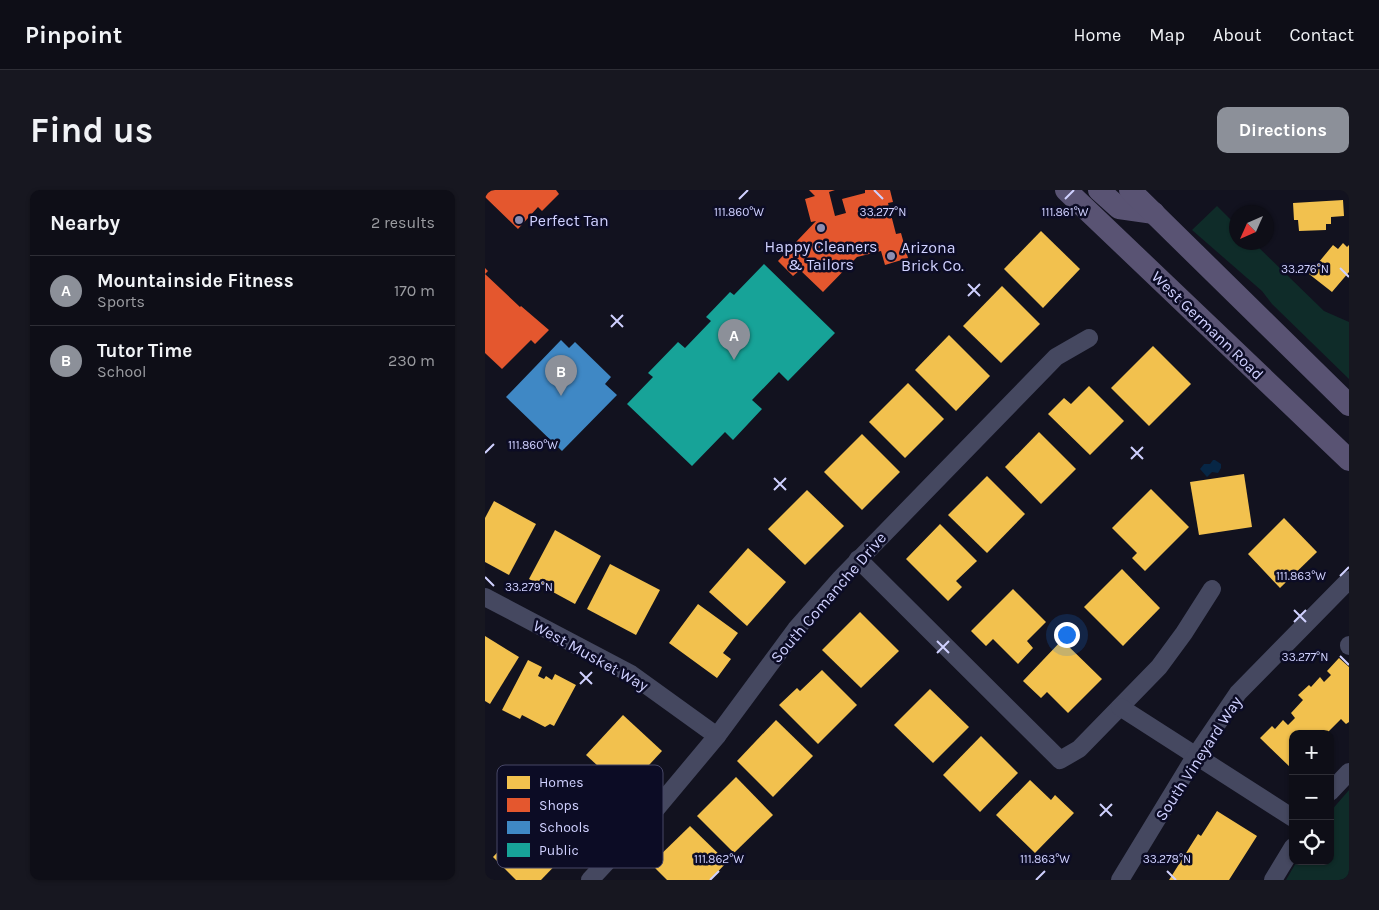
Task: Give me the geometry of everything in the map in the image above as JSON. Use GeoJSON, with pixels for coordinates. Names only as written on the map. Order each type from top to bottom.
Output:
{"type":"FeatureCollection","features":[{"type":"Feature","properties":{"kind":"main road","name":"West Germann Road"},"geometry":{"type":"LineString","coordinates":[[1067,190],[1349,460]]}},
{"type":"Feature","properties":{"kind":"main road"},"geometry":{"type":"LineString","coordinates":[[1099,190],[1119,208],[1154,213]]}},
{"type":"Feature","properties":{"kind":"main road"},"geometry":{"type":"LineString","coordinates":[[1130,190],[1349,405]]}},
{"type":"Feature","properties":{"kind":"street","name":"South Comanche Drive"},"geometry":{"type":"LineString","coordinates":[[663,801],[717,736],[796,629],[858,559],[1056,357],[1089,338]]}},
{"type":"Feature","properties":{"kind":"street"},"geometry":{"type":"LineString","coordinates":[[858,559],[1060,760],[1079,749],[1159,666],[1184,633],[1212,589]]}},
{"type":"Feature","properties":{"kind":"street","name":"South Vineyard Way"},"geometry":{"type":"LineString","coordinates":[[1120,880],[1196,755],[1238,693],[1349,580]]}},
{"type":"Feature","properties":{"kind":"street","name":"West Musket Way"},"geometry":{"type":"LineString","coordinates":[[485,597],[631,674],[717,736]]}},
{"type":"Feature","properties":{"kind":"street"},"geometry":{"type":"LineString","coordinates":[[1120,706],[1289,815]]}},
{"type":"Feature","properties":{"kind":"street"},"geometry":{"type":"LineString","coordinates":[[1334,788],[1349,772]]}},
{"type":"Feature","properties":{"kind":"street"},"geometry":{"type":"LineString","coordinates":[[1273,880],[1289,854]]}},
{"type":"Feature","properties":{"kind":"street","name":"South Comanche Drive"},"geometry":{"type":"LineString","coordinates":[[590,880],[601,868]]}},
{"type":"Feature","properties":{"kind":"green space"},"geometry":{"type":"Polygon","coordinates":[[[1217,206],[1229,218],[1229,250],[1261,250],[1324,311],[1349,322],[1349,379],[1272,304],[1262,291],[1192,230],[1217,206]]]}},
{"type":"Feature","properties":{"kind":"green space"},"geometry":{"type":"Polygon","coordinates":[[[1349,790],[1349,880],[1286,880],[1295,865],[1334,865],[1334,807],[1349,790]]]}},
{"type":"Feature","properties":{"kind":"water"},"geometry":{"type":"Polygon","coordinates":[[[1213,460],[1221,464],[1221,468],[1218,473],[1212,472],[1207,477],[1200,469],[1204,464],[1210,464],[1213,460]]]}},
{"type":"Feature","properties":{"kind":"building: Homes"},"geometry":{"type":"Polygon","coordinates":[[[1343,200],[1344,216],[1331,217],[1331,224],[1326,224],[1326,230],[1299,231],[1298,220],[1294,220],[1293,203],[1343,200]]]}},
{"type":"Feature","properties":{"kind":"building: Homes"},"geometry":{"type":"Polygon","coordinates":[[[1041,231],[1080,269],[1043,308],[1004,269],[1041,231]]]}},
{"type":"Feature","properties":{"kind":"building: Homes"},"geometry":{"type":"Polygon","coordinates":[[[1343,243],[1347,247],[1349,245],[1349,272],[1332,292],[1309,274],[1333,245],[1338,249],[1343,243]]]}},
{"type":"Feature","properties":{"kind":"building: Homes"},"geometry":{"type":"Polygon","coordinates":[[[1002,286],[1040,324],[1001,363],[963,326],[1002,286]]]}},
{"type":"Feature","properties":{"kind":"building: Homes"},"geometry":{"type":"Polygon","coordinates":[[[949,335],[990,376],[956,411],[915,370],[949,335]]]}},
{"type":"Feature","properties":{"kind":"building: Homes"},"geometry":{"type":"Polygon","coordinates":[[[1153,346],[1191,384],[1149,426],[1111,388],[1153,346]]]}},
{"type":"Feature","properties":{"kind":"building: Homes"},"geometry":{"type":"Polygon","coordinates":[[[908,383],[944,419],[905,458],[869,422],[908,383]]]}},
{"type":"Feature","properties":{"kind":"building: Homes"},"geometry":{"type":"Polygon","coordinates":[[[1089,386],[1124,421],[1090,455],[1048,414],[1064,398],[1071,404],[1089,386]]]}},
{"type":"Feature","properties":{"kind":"building: Homes"},"geometry":{"type":"Polygon","coordinates":[[[1039,432],[1076,469],[1041,504],[1005,467],[1039,432]]]}},
{"type":"Feature","properties":{"kind":"building: Homes"},"geometry":{"type":"Polygon","coordinates":[[[862,434],[900,472],[862,510],[824,472],[862,434]]]}},
{"type":"Feature","properties":{"kind":"building: Homes"},"geometry":{"type":"Polygon","coordinates":[[[1244,474],[1252,527],[1199,535],[1190,482],[1244,474]]]}},
{"type":"Feature","properties":{"kind":"building: Homes"},"geometry":{"type":"Polygon","coordinates":[[[987,476],[1025,514],[987,553],[948,515],[987,476]]]}},
{"type":"Feature","properties":{"kind":"building: Homes"},"geometry":{"type":"Polygon","coordinates":[[[1151,489],[1189,527],[1145,571],[1132,558],[1137,553],[1112,528],[1151,489]]]}},
{"type":"Feature","properties":{"kind":"building: Homes"},"geometry":{"type":"Polygon","coordinates":[[[807,490],[844,526],[805,565],[768,529],[807,490]]]}},
{"type":"Feature","properties":{"kind":"building: Homes"},"geometry":{"type":"Polygon","coordinates":[[[494,501],[536,524],[509,575],[485,562],[485,518],[494,501]]]}},
{"type":"Feature","properties":{"kind":"building: Homes"},"geometry":{"type":"Polygon","coordinates":[[[1284,518],[1317,552],[1280,588],[1248,554],[1284,518]]]}},
{"type":"Feature","properties":{"kind":"building: Homes"},"geometry":{"type":"Polygon","coordinates":[[[940,524],[977,561],[956,581],[962,587],[948,601],[906,559],[940,524]]]}},
{"type":"Feature","properties":{"kind":"building: Homes"},"geometry":{"type":"Polygon","coordinates":[[[555,530],[601,556],[575,604],[529,579],[555,530]]]}},
{"type":"Feature","properties":{"kind":"building: Homes"},"geometry":{"type":"Polygon","coordinates":[[[748,548],[786,582],[747,626],[709,592],[748,548]]]}},
{"type":"Feature","properties":{"kind":"building: Homes"},"geometry":{"type":"Polygon","coordinates":[[[610,564],[660,590],[636,635],[587,609],[610,564]]]}},
{"type":"Feature","properties":{"kind":"building: Homes"},"geometry":{"type":"Polygon","coordinates":[[[1122,569],[1160,608],[1123,646],[1084,607],[1122,569]]]}},
{"type":"Feature","properties":{"kind":"building: Homes"},"geometry":{"type":"Polygon","coordinates":[[[1013,589],[1046,622],[1027,641],[1033,648],[1018,664],[993,639],[986,646],[971,631],[1013,589]]]}},
{"type":"Feature","properties":{"kind":"building: Homes"},"geometry":{"type":"Polygon","coordinates":[[[698,604],[738,633],[723,653],[731,659],[717,678],[669,643],[698,604]]]}},
{"type":"Feature","properties":{"kind":"building: Homes"},"geometry":{"type":"Polygon","coordinates":[[[860,612],[899,651],[861,688],[822,650],[860,612]]]}},
{"type":"Feature","properties":{"kind":"building: Homes"},"geometry":{"type":"Polygon","coordinates":[[[485,636],[519,657],[490,704],[485,701],[485,636]]]}},
{"type":"Feature","properties":{"kind":"building: Homes"},"geometry":{"type":"Polygon","coordinates":[[[1062,640],[1102,679],[1068,713],[1047,692],[1041,698],[1023,681],[1062,640]]]}},
{"type":"Feature","properties":{"kind":"building: Homes"},"geometry":{"type":"Polygon","coordinates":[[[1339,658],[1349,667],[1349,722],[1346,724],[1341,719],[1330,730],[1289,730],[1289,766],[1260,738],[1272,726],[1275,729],[1283,720],[1288,725],[1295,718],[1291,713],[1303,700],[1298,695],[1309,685],[1311,687],[1320,677],[1324,682],[1331,675],[1327,671],[1339,658]]]}},
{"type":"Feature","properties":{"kind":"building: Homes"},"geometry":{"type":"Polygon","coordinates":[[[528,660],[542,667],[538,676],[544,679],[546,676],[552,680],[555,674],[576,685],[554,726],[550,724],[545,727],[522,715],[520,719],[502,710],[528,660]]]}},
{"type":"Feature","properties":{"kind":"building: Homes"},"geometry":{"type":"Polygon","coordinates":[[[822,670],[857,705],[818,744],[779,705],[797,688],[800,691],[822,670]]]}},
{"type":"Feature","properties":{"kind":"building: Homes"},"geometry":{"type":"Polygon","coordinates":[[[930,689],[969,727],[933,763],[894,725],[930,689]]]}},
{"type":"Feature","properties":{"kind":"building: Homes"},"geometry":{"type":"Polygon","coordinates":[[[623,715],[662,751],[649,765],[597,765],[586,755],[623,715]]]}},
{"type":"Feature","properties":{"kind":"building: Homes"},"geometry":{"type":"Polygon","coordinates":[[[776,720],[813,756],[773,797],[737,761],[776,720]]]}},
{"type":"Feature","properties":{"kind":"building: Homes"},"geometry":{"type":"Polygon","coordinates":[[[981,736],[1018,773],[980,812],[943,775],[981,736]]]}},
{"type":"Feature","properties":{"kind":"building: Homes"},"geometry":{"type":"Polygon","coordinates":[[[736,777],[773,815],[734,853],[697,816],[736,777]]]}},
{"type":"Feature","properties":{"kind":"building: Homes"},"geometry":{"type":"Polygon","coordinates":[[[1030,780],[1051,800],[1055,795],[1074,813],[1035,853],[996,815],[1030,780]]]}},
{"type":"Feature","properties":{"kind":"building: Homes"},"geometry":{"type":"Polygon","coordinates":[[[1217,811],[1257,836],[1229,880],[1169,880],[1198,834],[1201,836],[1217,811]]]}},
{"type":"Feature","properties":{"kind":"building: Homes"},"geometry":{"type":"Polygon","coordinates":[[[690,826],[727,862],[710,880],[667,880],[655,868],[663,868],[663,852],[690,826]]]}},
{"type":"Feature","properties":{"kind":"building: Homes"},"geometry":{"type":"Polygon","coordinates":[[[497,853],[497,861],[493,857],[497,853]]]}},
{"type":"Feature","properties":{"kind":"building: Homes"},"geometry":{"type":"Polygon","coordinates":[[[504,868],[553,868],[541,880],[516,880],[504,868]]]}},
{"type":"Feature","properties":{"kind":"building: Shops"},"geometry":{"type":"Polygon","coordinates":[[[485,190],[556,190],[559,194],[542,211],[538,207],[518,229],[485,197],[485,190]]]}},
{"type":"Feature","properties":{"kind":"building: Shops"},"geometry":{"type":"Polygon","coordinates":[[[809,190],[835,190],[829,192],[835,216],[846,213],[842,199],[865,193],[865,190],[890,190],[893,202],[888,203],[896,234],[901,233],[908,258],[885,265],[881,251],[857,257],[823,292],[800,270],[793,276],[778,261],[816,221],[811,222],[805,199],[815,196],[809,190]]]}},
{"type":"Feature","properties":{"kind":"building: Shops"},"geometry":{"type":"Polygon","coordinates":[[[485,274],[520,307],[549,330],[535,344],[531,340],[502,369],[485,353],[485,274]]]}},
{"type":"Feature","properties":{"kind":"building: Schools"},"geometry":{"type":"Polygon","coordinates":[[[561,340],[569,348],[575,342],[611,377],[605,384],[617,395],[562,451],[506,397],[561,340]]]}},
{"type":"Feature","properties":{"kind":"building: Public"},"geometry":{"type":"Polygon","coordinates":[[[764,264],[835,333],[788,381],[779,372],[752,400],[762,409],[733,440],[725,432],[692,466],[627,404],[653,377],[648,373],[678,342],[685,348],[711,321],[706,317],[730,292],[734,295],[764,264]]]}},
{"type":"Feature","properties":{"kind":"place","name":"Perfect Tan"},"geometry":{"type":"Point","coordinates":[519,220]}},
{"type":"Feature","properties":{"kind":"place","name":"Happy Cleaners & Tailors"},"geometry":{"type":"Point","coordinates":[821,228]}},
{"type":"Feature","properties":{"kind":"place","name":"Arizona Brick Co."},"geometry":{"type":"Point","coordinates":[891,256]}},
{"type":"Feature","properties":{"kind":"place","name":"Mountainside Fitness"},"geometry":{"type":"Point","coordinates":[734,360]}},
{"type":"Feature","properties":{"kind":"place","name":"Tutor Time"},"geometry":{"type":"Point","coordinates":[561,396]}}]}
